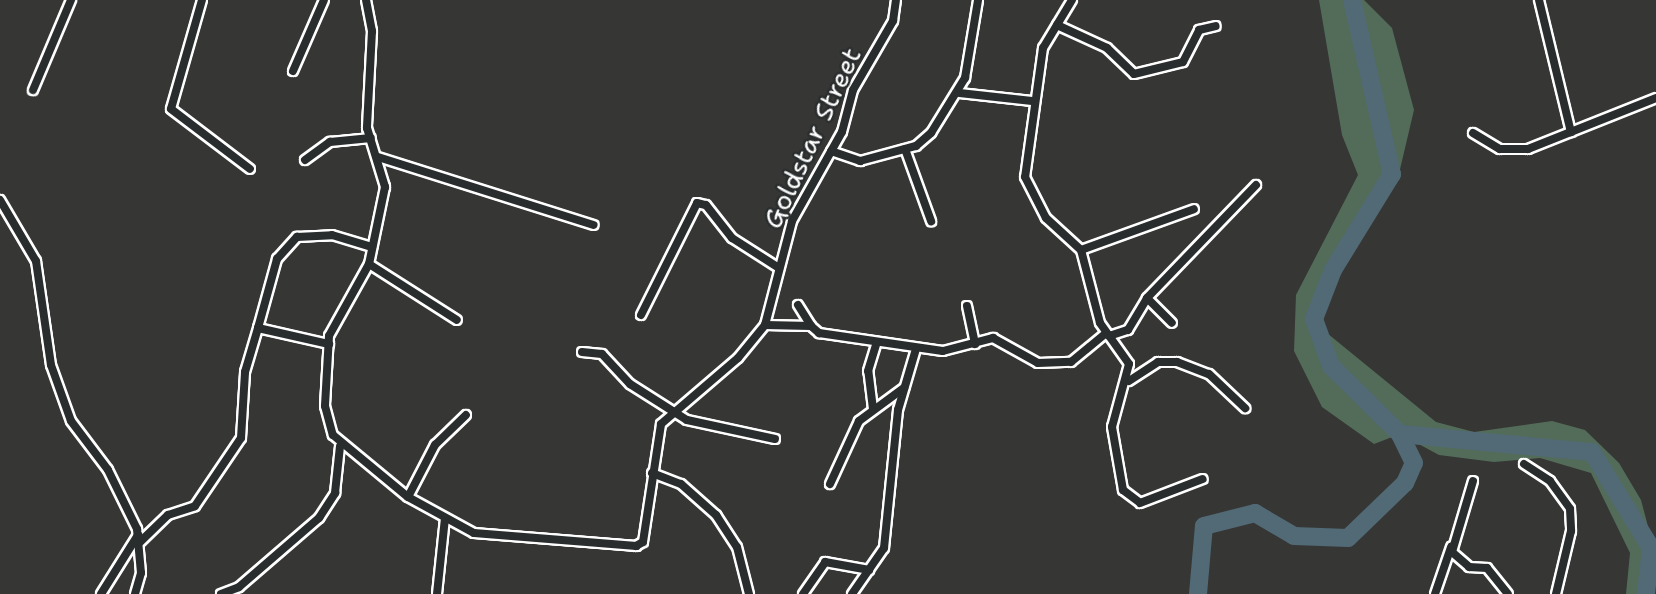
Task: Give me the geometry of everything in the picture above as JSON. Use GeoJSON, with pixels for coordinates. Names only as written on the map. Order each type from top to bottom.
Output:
{"type":"FeatureCollection","features":[{"type":"Feature","properties":{"kind":"street"},"geometry":{"type":"LineString","coordinates":[[33,90],[71,0]]}},
{"type":"Feature","properties":{"kind":"street"},"geometry":{"type":"LineString","coordinates":[[202,0],[171,109],[250,169]]}},
{"type":"Feature","properties":{"kind":"street"},"geometry":{"type":"LineString","coordinates":[[293,71],[324,0]]}},
{"type":"Feature","properties":{"kind":"street"},"geometry":{"type":"LineString","coordinates":[[220,594],[239,587],[319,518],[335,493],[343,461],[340,445],[325,406],[329,344],[369,264],[385,187],[371,138],[366,0]]}},
{"type":"Feature","properties":{"kind":"street","name":"Goldstar Street"},"geometry":{"type":"LineString","coordinates":[[340,445],[408,497],[480,534],[635,547],[643,542],[661,424],[672,410],[738,358],[765,325],[792,222],[831,151],[853,90],[893,21],[896,0]]}},
{"type":"Feature","properties":{"kind":"street"},"geometry":{"type":"LineString","coordinates":[[831,151],[860,161],[905,149],[931,132],[959,93],[978,0]]}},
{"type":"Feature","properties":{"kind":"street"},"geometry":{"type":"LineString","coordinates":[[1072,0],[1043,48],[1033,100],[1026,177],[1046,218],[1081,250],[1107,335],[1129,364],[1129,381],[1112,427],[1123,490],[1140,503],[1203,479]]}},
{"type":"Feature","properties":{"kind":"street"},"geometry":{"type":"LineString","coordinates":[[1539,0],[1571,132]]}},
{"type":"Feature","properties":{"kind":"street"},"geometry":{"type":"LineString","coordinates":[[1057,25],[1115,54],[1134,74],[1184,62],[1199,30],[1216,26]]}},
{"type":"Feature","properties":{"kind":"street"},"geometry":{"type":"LineString","coordinates":[[959,93],[1033,100]]}},
{"type":"Feature","properties":{"kind":"street"},"geometry":{"type":"LineString","coordinates":[[1473,133],[1517,150],[1571,132],[1656,97]]}},
{"type":"Feature","properties":{"kind":"street"},"geometry":{"type":"LineString","coordinates":[[305,160],[330,142],[371,138]]}},
{"type":"Feature","properties":{"kind":"street"},"geometry":{"type":"LineString","coordinates":[[905,149],[930,221]]}},
{"type":"Feature","properties":{"kind":"street"},"geometry":{"type":"LineString","coordinates":[[378,157],[594,225]]}},
{"type":"Feature","properties":{"kind":"street"},"geometry":{"type":"LineString","coordinates":[[798,305],[811,326],[819,333],[916,349],[954,351],[993,338],[1038,363],[1072,362],[1107,335],[1128,330],[1147,298],[1255,185]]}},
{"type":"Feature","properties":{"kind":"street"},"geometry":{"type":"LineString","coordinates":[[0,200],[36,261],[51,365],[64,403],[115,481],[139,538],[135,594]]}},
{"type":"Feature","properties":{"kind":"street"},"geometry":{"type":"LineString","coordinates":[[641,315],[697,203],[712,211],[732,238],[780,269]]}},
{"type":"Feature","properties":{"kind":"street"},"geometry":{"type":"LineString","coordinates":[[1081,250],[1194,209]]}},
{"type":"Feature","properties":{"kind":"street"},"geometry":{"type":"LineString","coordinates":[[101,594],[139,538],[168,515],[195,506],[241,438],[245,372],[277,259],[298,237],[332,235],[372,247]]}},
{"type":"Feature","properties":{"kind":"street"},"geometry":{"type":"LineString","coordinates":[[369,264],[457,320]]}},
{"type":"Feature","properties":{"kind":"street"},"geometry":{"type":"LineString","coordinates":[[1147,298],[1172,323]]}},
{"type":"Feature","properties":{"kind":"street"},"geometry":{"type":"LineString","coordinates":[[967,306],[975,344]]}},
{"type":"Feature","properties":{"kind":"street"},"geometry":{"type":"LineString","coordinates":[[765,325],[811,326]]}},
{"type":"Feature","properties":{"kind":"street"},"geometry":{"type":"LineString","coordinates":[[258,328],[329,344]]}},
{"type":"Feature","properties":{"kind":"street"},"geometry":{"type":"LineString","coordinates":[[873,409],[868,371],[877,342]]}},
{"type":"Feature","properties":{"kind":"street"},"geometry":{"type":"LineString","coordinates":[[852,594],[884,548],[884,510],[904,388],[916,349]]}},
{"type":"Feature","properties":{"kind":"street"},"geometry":{"type":"LineString","coordinates":[[582,352],[602,354],[630,384],[672,410],[704,425],[775,439]]}},
{"type":"Feature","properties":{"kind":"street"},"geometry":{"type":"LineString","coordinates":[[1129,381],[1158,362],[1177,362],[1209,374],[1245,408]]}},
{"type":"Feature","properties":{"kind":"street"},"geometry":{"type":"LineString","coordinates":[[830,484],[851,432],[873,409],[904,388]]}},
{"type":"Feature","properties":{"kind":"street"},"geometry":{"type":"LineString","coordinates":[[408,497],[435,445],[467,415]]}},
{"type":"Feature","properties":{"kind":"street"},"geometry":{"type":"LineString","coordinates":[[1524,464],[1550,481],[1570,509],[1571,531],[1556,594]]}},
{"type":"Feature","properties":{"kind":"street"},"geometry":{"type":"LineString","coordinates":[[652,472],[681,484],[716,515],[737,547],[749,594]]}},
{"type":"Feature","properties":{"kind":"street"},"geometry":{"type":"LineString","coordinates":[[1435,594],[1473,481]]}},
{"type":"Feature","properties":{"kind":"street"},"geometry":{"type":"LineString","coordinates":[[437,594],[445,518]]}},
{"type":"Feature","properties":{"kind":"street"},"geometry":{"type":"LineString","coordinates":[[1451,547],[1469,568],[1487,568],[1508,594]]}},
{"type":"Feature","properties":{"kind":"street"},"geometry":{"type":"LineString","coordinates":[[803,594],[825,562],[869,570]]}},
{"type":"Feature","properties":{"kind":"green space"},"geometry":{"type":"Polygon","coordinates":[[[1319,0],[1364,0],[1392,28],[1414,110],[1397,182],[1321,301],[1322,329],[1436,422],[1474,432],[1552,421],[1585,430],[1619,463],[1641,500],[1655,553],[1650,594],[1626,594],[1630,553],[1591,473],[1540,458],[1494,462],[1439,455],[1400,434],[1374,444],[1322,407],[1294,351],[1296,295],[1358,175],[1342,135],[1319,0]]]}},
{"type":"Feature","properties":{"kind":"waterway"},"geometry":{"type":"LineString","coordinates":[[1352,0],[1392,174],[1333,270],[1314,319],[1331,366],[1400,434],[1592,452],[1651,548],[1646,594]]}},
{"type":"Feature","properties":{"kind":"waterway"},"geometry":{"type":"LineString","coordinates":[[1198,594],[1204,526],[1255,513],[1294,536],[1348,538],[1405,483],[1414,463],[1400,434]]}}]}
